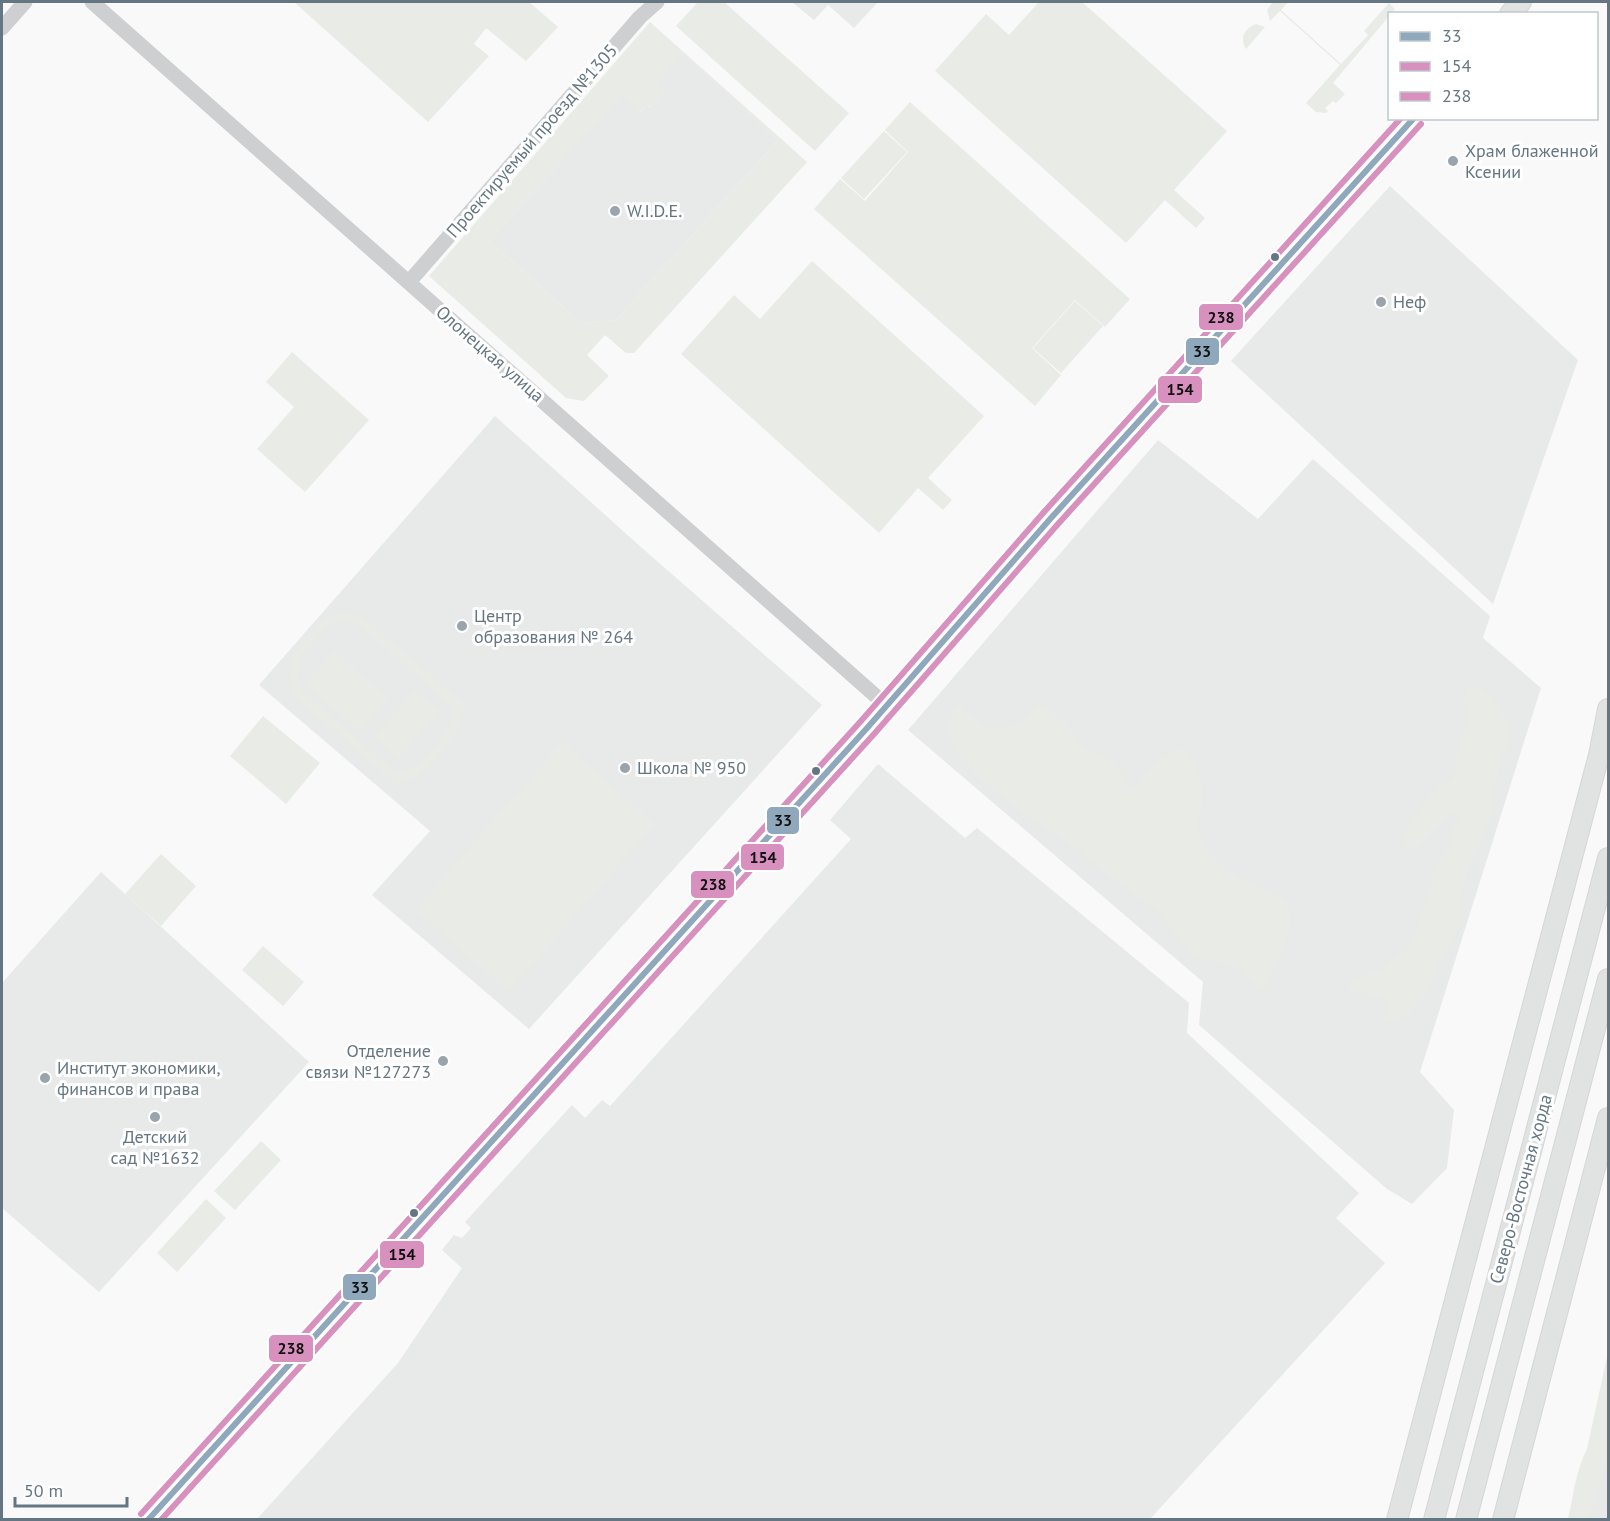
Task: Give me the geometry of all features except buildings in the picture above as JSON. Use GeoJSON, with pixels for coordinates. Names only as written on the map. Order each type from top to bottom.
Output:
{"type":"FeatureCollection","features":[{"type":"Feature","properties":{"kind":"main road"},"geometry":{"type":"LineString","coordinates":[[148,1520],[887,706],[1082,484],[1412,120]]}},
{"type":"Feature","properties":{"kind":"main road"},"geometry":{"type":"LineString","coordinates":[[1599,755],[1608,709]]}},
{"type":"Feature","properties":{"kind":"main road"},"geometry":{"type":"LineString","coordinates":[[1397,1520],[1608,726]]}},
{"type":"Feature","properties":{"kind":"main road","name":"Северо-Восточная хорда"},"geometry":{"type":"LineString","coordinates":[[1434,1520],[1608,858]]}},
{"type":"Feature","properties":{"kind":"main road","name":"Северо-Восточная хорда"},"geometry":{"type":"LineString","coordinates":[[1466,1520],[1608,979]]}},
{"type":"Feature","properties":{"kind":"main road"},"geometry":{"type":"LineString","coordinates":[[1503,1520],[1608,1118]]}},
{"type":"Feature","properties":{"kind":"street"},"geometry":{"type":"LineString","coordinates":[[2,28],[25,2]]}},
{"type":"Feature","properties":{"kind":"street","name":"Олонецкая улица"},"geometry":{"type":"LineString","coordinates":[[92,2],[887,706]]}},
{"type":"Feature","properties":{"kind":"street","name":"Проектируемый проезд №1305"},"geometry":{"type":"LineString","coordinates":[[409,282],[640,17],[657,2]]}},
{"type":"Feature","properties":{"kind":"shaded area"},"geometry":{"type":"Polygon","coordinates":[[[294,2],[529,2],[558,27],[526,61],[486,28],[474,44],[489,56],[428,122],[294,2]]]}},
{"type":"Feature","properties":{"kind":"shaded area"},"geometry":{"type":"Polygon","coordinates":[[[698,2],[724,2],[849,113],[815,151],[676,26],[698,2]]]}},
{"type":"Feature","properties":{"kind":"shaded area"},"geometry":{"type":"Polygon","coordinates":[[[792,2],[878,2],[854,28],[828,5],[814,20],[792,2]]]}},
{"type":"Feature","properties":{"kind":"shaded area"},"geometry":{"type":"Polygon","coordinates":[[[1039,2],[1082,2],[1227,131],[1174,190],[1205,218],[1196,228],[1165,200],[1126,243],[935,71],[986,14],[1009,35],[1039,2]]]}},
{"type":"Feature","properties":{"kind":"shaded area"},"geometry":{"type":"Polygon","coordinates":[[[1273,2],[1288,2],[1281,10],[1341,64],[1368,35],[1364,31],[1389,3],[1395,9],[1388,12],[1388,17],[1333,83],[1345,94],[1336,103],[1333,101],[1325,108],[1328,111],[1326,113],[1316,112],[1306,103],[1340,65],[1280,11],[1270,21],[1267,10],[1273,2]]]}},
{"type":"Feature","properties":{"kind":"shaded area"},"geometry":{"type":"Polygon","coordinates":[[[650,22],[807,162],[634,353],[626,353],[605,335],[587,355],[609,376],[584,401],[566,398],[429,276],[650,22]],[[683,55],[656,84],[666,93],[652,108],[647,105],[641,112],[622,95],[490,241],[581,323],[616,320],[778,140],[683,55]]]}},
{"type":"Feature","properties":{"kind":"shaded area"},"geometry":{"type":"Polygon","coordinates":[[[1256,24],[1265,27],[1246,49],[1243,41],[1244,34],[1256,24]]]}},
{"type":"Feature","properties":{"kind":"shaded area","name":"W.I.D.E."},"geometry":{"type":"Polygon","coordinates":[[[683,54],[778,140],[616,320],[581,323],[490,241],[622,94],[641,112],[647,105],[651,108],[656,84],[683,54]]]}},
{"type":"Feature","properties":{"kind":"shaded area"},"geometry":{"type":"Polygon","coordinates":[[[910,102],[1130,299],[1105,327],[1075,300],[1032,348],[1061,375],[1035,406],[814,209],[840,179],[865,201],[908,152],[885,130],[910,102]]]}},
{"type":"Feature","properties":{"kind":"shaded area"},"geometry":{"type":"Polygon","coordinates":[[[884,131],[907,152],[864,199],[841,178],[884,131]]]}},
{"type":"Feature","properties":{"kind":"shaded area"},"geometry":{"type":"Polygon","coordinates":[[[1390,186],[1578,360],[1493,604],[1231,361],[1390,186]]]}},
{"type":"Feature","properties":{"kind":"shaded area"},"geometry":{"type":"Polygon","coordinates":[[[812,261],[984,416],[928,478],[952,500],[943,510],[918,488],[879,533],[681,354],[734,295],[760,319],[812,261]]]}},
{"type":"Feature","properties":{"kind":"shaded area"},"geometry":{"type":"Polygon","coordinates":[[[1075,301],[1103,326],[1061,373],[1033,348],[1075,301]]]}},
{"type":"Feature","properties":{"kind":"shaded area"},"geometry":{"type":"Polygon","coordinates":[[[292,352],[369,420],[305,492],[257,449],[294,407],[266,382],[292,352]]]}},
{"type":"Feature","properties":{"kind":"shaded area"},"geometry":{"type":"Polygon","coordinates":[[[495,416],[822,705],[529,1029],[372,895],[430,831],[259,685],[495,416]]]}},
{"type":"Feature","properties":{"kind":"shaded area"},"geometry":{"type":"Polygon","coordinates":[[[1158,440],[1258,519],[1313,459],[1490,616],[1483,638],[1541,688],[1420,1072],[1454,1110],[1447,1168],[1412,1204],[1387,1189],[1199,1025],[1203,982],[908,730],[1158,440]]]}},
{"type":"Feature","properties":{"kind":"shaded area"},"geometry":{"type":"Polygon","coordinates":[[[341,613],[361,615],[466,705],[450,742],[442,754],[421,773],[397,785],[292,695],[289,674],[294,653],[323,620],[341,613]],[[342,621],[327,627],[302,655],[298,674],[301,690],[396,773],[406,770],[426,757],[441,739],[452,718],[454,708],[358,624],[342,621]]]}},
{"type":"Feature","properties":{"kind":"shaded area"},"geometry":{"type":"Polygon","coordinates":[[[334,651],[389,699],[360,732],[305,684],[334,651]]]}},
{"type":"Feature","properties":{"kind":"shaded area"},"geometry":{"type":"Polygon","coordinates":[[[1467,687],[1482,689],[1494,698],[1506,718],[1510,734],[1493,789],[1490,821],[1471,861],[1462,892],[1461,926],[1438,965],[1426,994],[1405,1017],[1390,1022],[1382,1020],[1388,1006],[1384,999],[1352,990],[1347,983],[1384,968],[1406,949],[1417,928],[1431,884],[1432,869],[1447,849],[1459,814],[1452,811],[1415,848],[1407,847],[1403,840],[1411,817],[1423,807],[1431,794],[1456,774],[1456,751],[1470,715],[1463,701],[1467,687]]]}},
{"type":"Feature","properties":{"kind":"shaded area"},"geometry":{"type":"Polygon","coordinates":[[[415,690],[440,712],[399,758],[374,737],[415,690]]]}},
{"type":"Feature","properties":{"kind":"shaded area"},"geometry":{"type":"Polygon","coordinates":[[[958,705],[983,726],[1004,728],[1022,723],[1037,706],[1047,710],[1055,714],[1082,744],[1114,763],[1128,788],[1136,787],[1157,763],[1168,755],[1183,748],[1188,752],[1197,765],[1201,780],[1202,803],[1198,828],[1210,854],[1240,878],[1286,900],[1290,911],[1288,934],[1264,990],[1233,967],[1191,955],[1156,910],[1067,841],[1023,813],[979,778],[958,755],[946,724],[958,705]]]}},
{"type":"Feature","properties":{"kind":"shaded area"},"geometry":{"type":"Polygon","coordinates":[[[263,716],[320,763],[286,804],[230,756],[263,716]]]}},
{"type":"Feature","properties":{"kind":"shaded area"},"geometry":{"type":"Polygon","coordinates":[[[562,742],[655,824],[509,992],[415,910],[562,742]]]}},
{"type":"Feature","properties":{"kind":"shaded area"},"geometry":{"type":"Polygon","coordinates":[[[878,764],[965,838],[977,828],[1189,1003],[1187,1033],[1359,1193],[1336,1218],[1385,1263],[1150,1519],[257,1519],[398,1363],[462,1268],[442,1250],[454,1235],[462,1238],[471,1228],[465,1222],[572,1105],[585,1118],[602,1100],[610,1106],[851,839],[830,820],[878,764]]]}},
{"type":"Feature","properties":{"kind":"shaded area"},"geometry":{"type":"Polygon","coordinates":[[[161,854],[196,886],[161,926],[125,894],[161,854]]]}},
{"type":"Feature","properties":{"kind":"shaded area","name":"Детский сад №1632"},"geometry":{"type":"Polygon","coordinates":[[[101,872],[309,1062],[99,1292],[2,1208],[2,983],[101,872]]]}},
{"type":"Feature","properties":{"kind":"shaded area"},"geometry":{"type":"Polygon","coordinates":[[[263,946],[304,982],[283,1006],[242,970],[263,946]]]}},
{"type":"Feature","properties":{"kind":"shaded area"},"geometry":{"type":"Polygon","coordinates":[[[261,1141],[281,1160],[235,1210],[214,1191],[261,1141]]]}},
{"type":"Feature","properties":{"kind":"shaded area"},"geometry":{"type":"Polygon","coordinates":[[[206,1199],[226,1218],[177,1272],[157,1253],[206,1199]]]}},
{"type":"Feature","properties":{"kind":"shaded area"},"geometry":{"type":"Polygon","coordinates":[[[1608,1352],[1608,1459],[1589,1519],[1568,1519],[1577,1474],[1587,1449],[1608,1352]]]}},
{"type":"Feature","properties":{"kind":"shaded area"},"geometry":{"type":"Polygon","coordinates":[[[1608,1438],[1608,1519],[1584,1519],[1608,1438]]]}},
{"type":"Feature","properties":{"kind":"transit line","name":"238"},"geometry":{"type":"LineString","coordinates":[[141,1514],[861,721],[1044,512],[1399,120]]}},
{"type":"Feature","properties":{"kind":"transit line","name":"33"},"geometry":{"type":"LineString","coordinates":[[148,1520],[868,727],[1051,518],[1412,120]]}},
{"type":"Feature","properties":{"kind":"transit line","name":"154"},"geometry":{"type":"LineString","coordinates":[[161,1520],[875,733],[1058,524],[1421,124]]}},
{"type":"Feature","properties":{"kind":"place","name":"Храм блаженной Ксении"},"geometry":{"type":"Point","coordinates":[1453,161]}},
{"type":"Feature","properties":{"kind":"place","name":"W.I.D.E."},"geometry":{"type":"Point","coordinates":[615,211]}},
{"type":"Feature","properties":{"kind":"place","name":"Неф"},"geometry":{"type":"Point","coordinates":[1381,302]}},
{"type":"Feature","properties":{"kind":"place","name":"Центр образования № 264"},"geometry":{"type":"Point","coordinates":[462,626]}},
{"type":"Feature","properties":{"kind":"place","name":"Школа № 950"},"geometry":{"type":"Point","coordinates":[625,768]}},
{"type":"Feature","properties":{"kind":"place","name":"Отделение связи №127273"},"geometry":{"type":"Point","coordinates":[443,1061]}},
{"type":"Feature","properties":{"kind":"place","name":"Институт экономики, финансов и права"},"geometry":{"type":"Point","coordinates":[45,1078]}},
{"type":"Feature","properties":{"kind":"place","name":"Детский сад №1632"},"geometry":{"type":"Point","coordinates":[155,1117]}}]}
